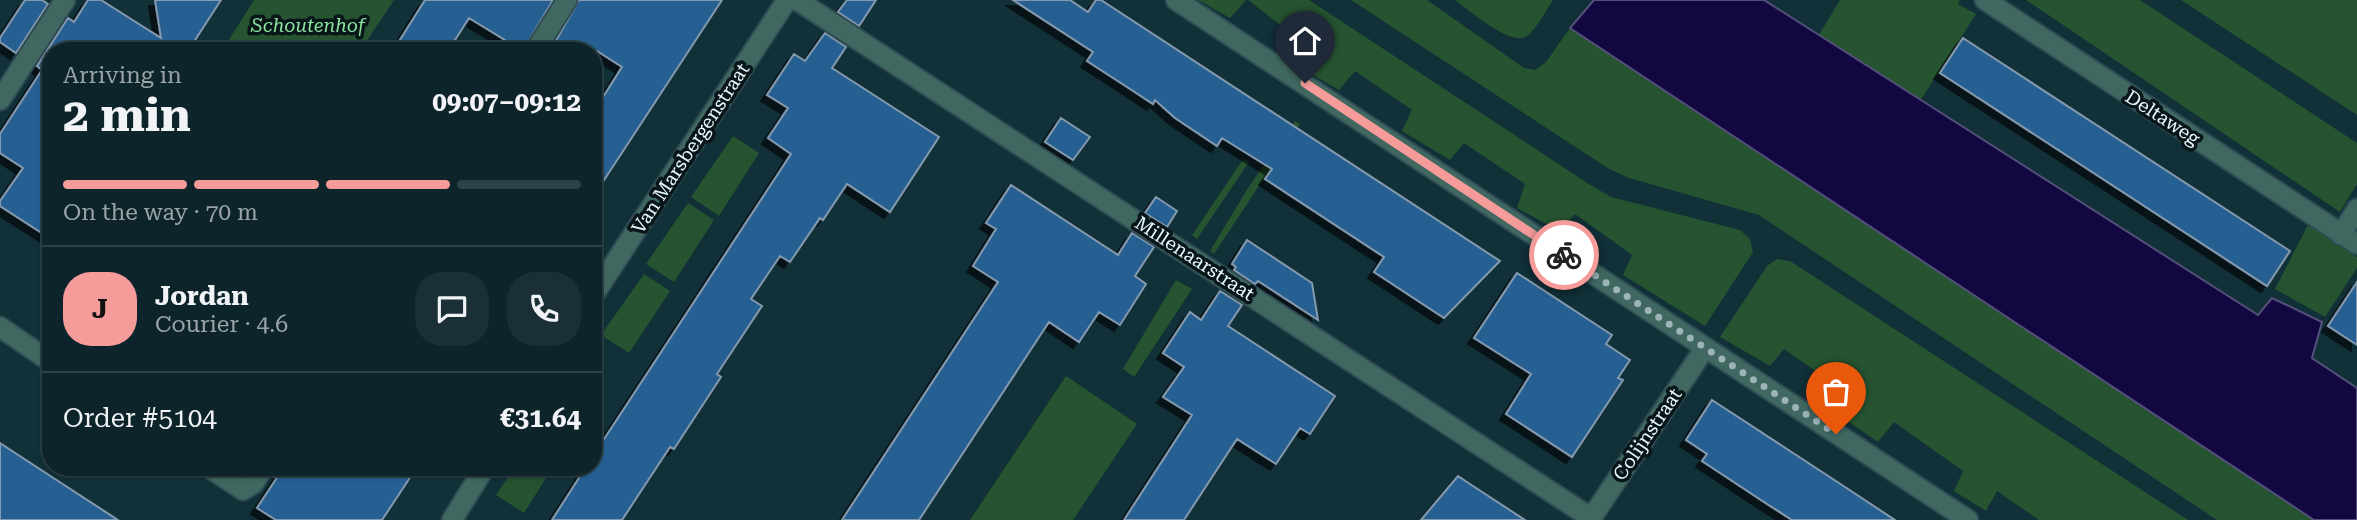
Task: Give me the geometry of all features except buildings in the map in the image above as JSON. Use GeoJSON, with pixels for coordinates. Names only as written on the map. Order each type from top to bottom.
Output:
{"type":"FeatureCollection","features":[{"type":"Feature","properties":{"kind":"street"},"geometry":{"type":"LineString","coordinates":[[0,100],[65,0]]}},
{"type":"Feature","properties":{"kind":"street"},"geometry":{"type":"LineString","coordinates":[[541,42],[568,0]]}},
{"type":"Feature","properties":{"kind":"street","name":"Van Marsbergenstraat"},"geometry":{"type":"LineString","coordinates":[[602,282],[787,0]]}},
{"type":"Feature","properties":{"kind":"street","name":"Millenaarstraat"},"geometry":{"type":"LineString","coordinates":[[797,0],[1590,519]]}},
{"type":"Feature","properties":{"kind":"street"},"geometry":{"type":"LineString","coordinates":[[1176,0],[1968,520]]}},
{"type":"Feature","properties":{"kind":"street","name":"Deltaweg"},"geometry":{"type":"LineString","coordinates":[[1985,0],[2349,240],[2357,209]]}},
{"type":"Feature","properties":{"kind":"street"},"geometry":{"type":"LineString","coordinates":[[0,327],[42,356]]}},
{"type":"Feature","properties":{"kind":"street","name":"Colijnstraat"},"geometry":{"type":"LineString","coordinates":[[1590,519],[1704,348]]}},
{"type":"Feature","properties":{"kind":"street"},"geometry":{"type":"LineString","coordinates":[[222,476],[243,490],[253,484],[258,476]]}},
{"type":"Feature","properties":{"kind":"street"},"geometry":{"type":"LineString","coordinates":[[452,520],[476,476]]}},
{"type":"Feature","properties":{"kind":"green space","name":"Schoutenhof"},"geometry":{"type":"Polygon","coordinates":[[[254,0],[394,0],[366,42],[228,42],[254,0]]]}},
{"type":"Feature","properties":{"kind":"green space"},"geometry":{"type":"Polygon","coordinates":[[[1198,0],[1246,0],[1230,18],[1198,0]]]}},
{"type":"Feature","properties":{"kind":"green space"},"geometry":{"type":"Polygon","coordinates":[[[1248,0],[1309,0],[1611,197],[1740,230],[1750,239],[1753,252],[1705,326],[1623,275],[1632,255],[1575,214],[1559,231],[1517,208],[1525,184],[1464,143],[1450,160],[1402,131],[1412,110],[1355,71],[1339,90],[1298,66],[1305,44],[1248,0]]]}},
{"type":"Feature","properties":{"kind":"green space"},"geometry":{"type":"Polygon","coordinates":[[[1351,0],[1427,0],[1524,68],[1535,70],[1546,62],[1570,28],[2314,520],[2217,520],[1759,215],[1626,177],[1606,167],[1351,0]]]}},
{"type":"Feature","properties":{"kind":"green space"},"geometry":{"type":"Polygon","coordinates":[[[1455,0],[1553,0],[1534,29],[1527,36],[1520,38],[1500,32],[1455,0]]]}},
{"type":"Feature","properties":{"kind":"green space"},"geometry":{"type":"Polygon","coordinates":[[[1840,0],[1960,0],[1958,4],[1976,14],[1920,101],[1818,36],[1840,0]]]}},
{"type":"Feature","properties":{"kind":"green space"},"geometry":{"type":"Polygon","coordinates":[[[2026,0],[2140,0],[2357,143],[2357,184],[2340,212],[2026,0]]]}},
{"type":"Feature","properties":{"kind":"green space"},"geometry":{"type":"Polygon","coordinates":[[[2181,0],[2357,0],[2357,115],[2181,0]]]}},
{"type":"Feature","properties":{"kind":"green space"},"geometry":{"type":"Polygon","coordinates":[[[1295,121],[1300,124],[1214,254],[1210,251],[1248,188],[1295,121]]]}},
{"type":"Feature","properties":{"kind":"green space"},"geometry":{"type":"Polygon","coordinates":[[[733,136],[759,153],[719,216],[691,197],[733,136]]]}},
{"type":"Feature","properties":{"kind":"green space"},"geometry":{"type":"Polygon","coordinates":[[[1244,158],[1249,162],[1197,239],[1192,235],[1244,158]]]}},
{"type":"Feature","properties":{"kind":"green space"},"geometry":{"type":"Polygon","coordinates":[[[688,203],[714,220],[674,282],[646,264],[688,203]]]}},
{"type":"Feature","properties":{"kind":"green space"},"geometry":{"type":"Polygon","coordinates":[[[2308,225],[2357,257],[2357,268],[2325,317],[2275,289],[2308,225]]]}},
{"type":"Feature","properties":{"kind":"green space"},"geometry":{"type":"Polygon","coordinates":[[[1777,259],[1790,261],[2188,520],[2039,520],[1997,491],[1986,511],[1954,491],[1963,471],[1894,422],[1878,442],[1832,410],[1844,391],[1784,349],[1770,366],[1720,337],[1767,266],[1777,259]]]}},
{"type":"Feature","properties":{"kind":"green space"},"geometry":{"type":"Polygon","coordinates":[[[644,274],[670,291],[629,353],[602,334],[644,274]]]}},
{"type":"Feature","properties":{"kind":"green space"},"geometry":{"type":"Polygon","coordinates":[[[1176,280],[1192,289],[1134,377],[1123,369],[1176,280]]]}},
{"type":"Feature","properties":{"kind":"green space"},"geometry":{"type":"Polygon","coordinates":[[[1066,376],[1137,424],[1073,520],[970,520],[1066,376]]]}},
{"type":"Feature","properties":{"kind":"green space"},"geometry":{"type":"Polygon","coordinates":[[[509,476],[547,476],[524,513],[496,495],[509,476]]]}},
{"type":"Feature","properties":{"kind":"shaded area"},"geometry":{"type":"Polygon","coordinates":[[[1594,0],[1764,0],[2258,315],[2272,298],[2322,322],[2312,358],[2357,388],[2357,520],[2314,520],[1570,28],[1594,0]]]}},
{"type":"Feature","properties":{"kind":"way so far"},"geometry":{"type":"LineString","coordinates":[[1564,255],[1836,434]]}},
{"type":"Feature","properties":{"kind":"route"},"geometry":{"type":"LineString","coordinates":[[1305,83],[1564,255]]}}]}
